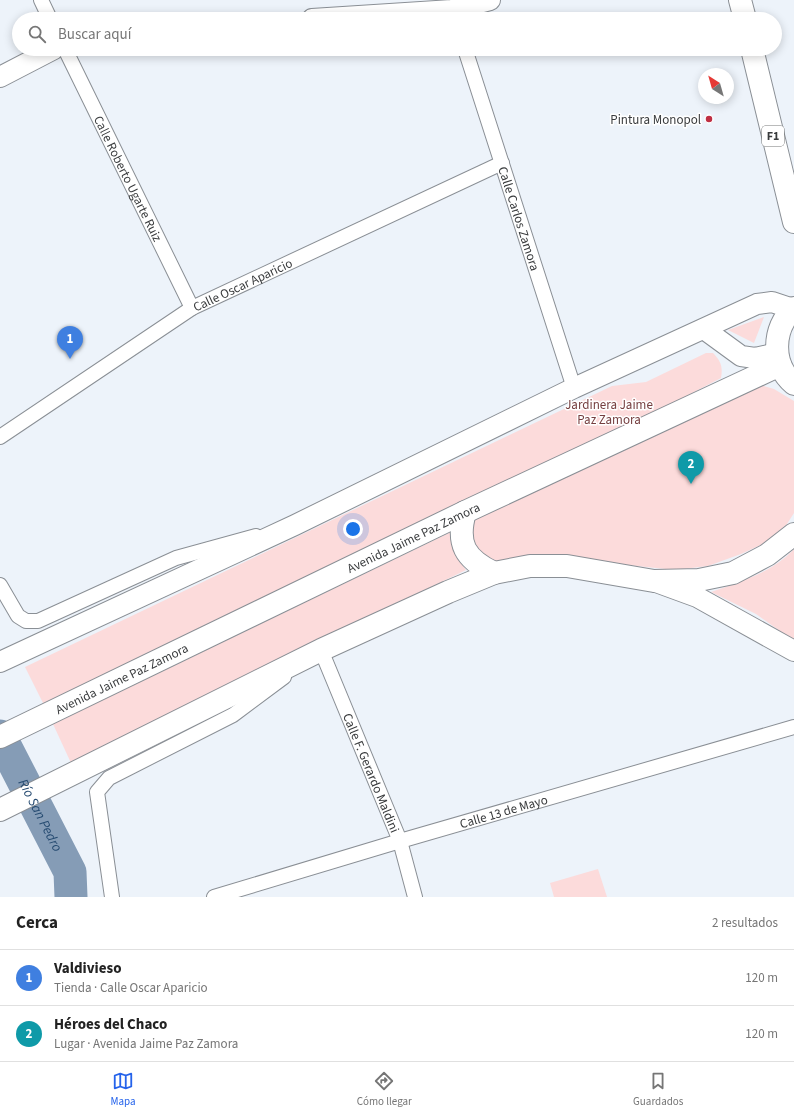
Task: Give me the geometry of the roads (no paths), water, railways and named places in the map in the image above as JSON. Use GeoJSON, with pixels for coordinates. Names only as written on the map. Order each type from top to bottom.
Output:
{"type":"FeatureCollection","features":[{"type":"Feature","properties":{"kind":"main road"},"geometry":{"type":"LineString","coordinates":[[740,0],[743,12]]}},
{"type":"Feature","properties":{"kind":"main road","name":"F1"},"geometry":{"type":"LineString","coordinates":[[754,56],[794,222]]}},
{"type":"Feature","properties":{"kind":"main road"},"geometry":{"type":"LineString","coordinates":[[793,309],[785,318],[779,330],[778,359],[788,379],[794,384]]}},
{"type":"Feature","properties":{"kind":"main road","name":"Avenida Jaime Paz Zamora"},"geometry":{"type":"LineString","coordinates":[[0,737],[778,359]]}},
{"type":"Feature","properties":{"kind":"main road"},"geometry":{"type":"LineString","coordinates":[[465,512],[461,526],[461,541],[468,554],[477,565],[494,573]]}},
{"type":"Feature","properties":{"kind":"main road"},"geometry":{"type":"LineString","coordinates":[[0,810],[321,650],[448,592],[494,573],[530,566],[567,566],[654,581],[699,580],[733,573],[767,555],[794,534]]}},
{"type":"Feature","properties":{"kind":"street"},"geometry":{"type":"LineString","coordinates":[[40,0],[46,12]]}},
{"type":"Feature","properties":{"kind":"street"},"geometry":{"type":"LineString","coordinates":[[421,12],[452,10],[490,0]]}},
{"type":"Feature","properties":{"kind":"street"},"geometry":{"type":"LineString","coordinates":[[0,77],[40,56]]}},
{"type":"Feature","properties":{"kind":"street","name":"Calle Roberto Ugarte Ruiz"},"geometry":{"type":"LineString","coordinates":[[68,56],[192,308]]}},
{"type":"Feature","properties":{"kind":"street","name":"Calle Carlos Zamora"},"geometry":{"type":"LineString","coordinates":[[467,56],[574,388]]}},
{"type":"Feature","properties":{"kind":"street","name":"Calle Oscar Aparicio"},"geometry":{"type":"LineString","coordinates":[[0,437],[192,308],[502,163]]}},
{"type":"Feature","properties":{"kind":"street"},"geometry":{"type":"LineString","coordinates":[[0,662],[295,525],[574,388],[757,304],[772,302],[793,309]]}},
{"type":"Feature","properties":{"kind":"street"},"geometry":{"type":"LineString","coordinates":[[704,329],[741,356],[778,359]]}},
{"type":"Feature","properties":{"kind":"street"},"geometry":{"type":"LineString","coordinates":[[0,585],[18,616],[26,621],[38,621],[176,558],[295,525]]}},
{"type":"Feature","properties":{"kind":"street"},"geometry":{"type":"LineString","coordinates":[[654,581],[697,597],[794,651]]}},
{"type":"Feature","properties":{"kind":"street"},"geometry":{"type":"LineString","coordinates":[[112,897],[97,792],[109,778],[233,715],[321,650]]}},
{"type":"Feature","properties":{"kind":"street","name":"Calle F. Gerardo Maldini"},"geometry":{"type":"LineString","coordinates":[[321,650],[400,841],[415,897]]}},
{"type":"Feature","properties":{"kind":"street","name":"Calle 13 de Mayo"},"geometry":{"type":"LineString","coordinates":[[214,897],[400,841],[794,727]]}},
{"type":"Feature","properties":{"kind":"waterway","name":"Río San Pedro"},"geometry":{"type":"LineString","coordinates":[[0,736],[70,872],[71,897]]}},
{"type":"Feature","properties":{"kind":"place","name":"Pintura Monopol"},"geometry":{"type":"Point","coordinates":[709,119]}},
{"type":"Feature","properties":{"kind":"place","name":"Valdivieso"},"geometry":{"type":"Point","coordinates":[70,359]}},
{"type":"Feature","properties":{"kind":"place","name":"Héroes del Chaco"},"geometry":{"type":"Point","coordinates":[691,484]}},
{"type":"Feature","properties":{"kind":"park label","name":"Jardinera Jaime Paz Zamora"},"geometry":{"type":"Point","coordinates":[609,412]}}]}
